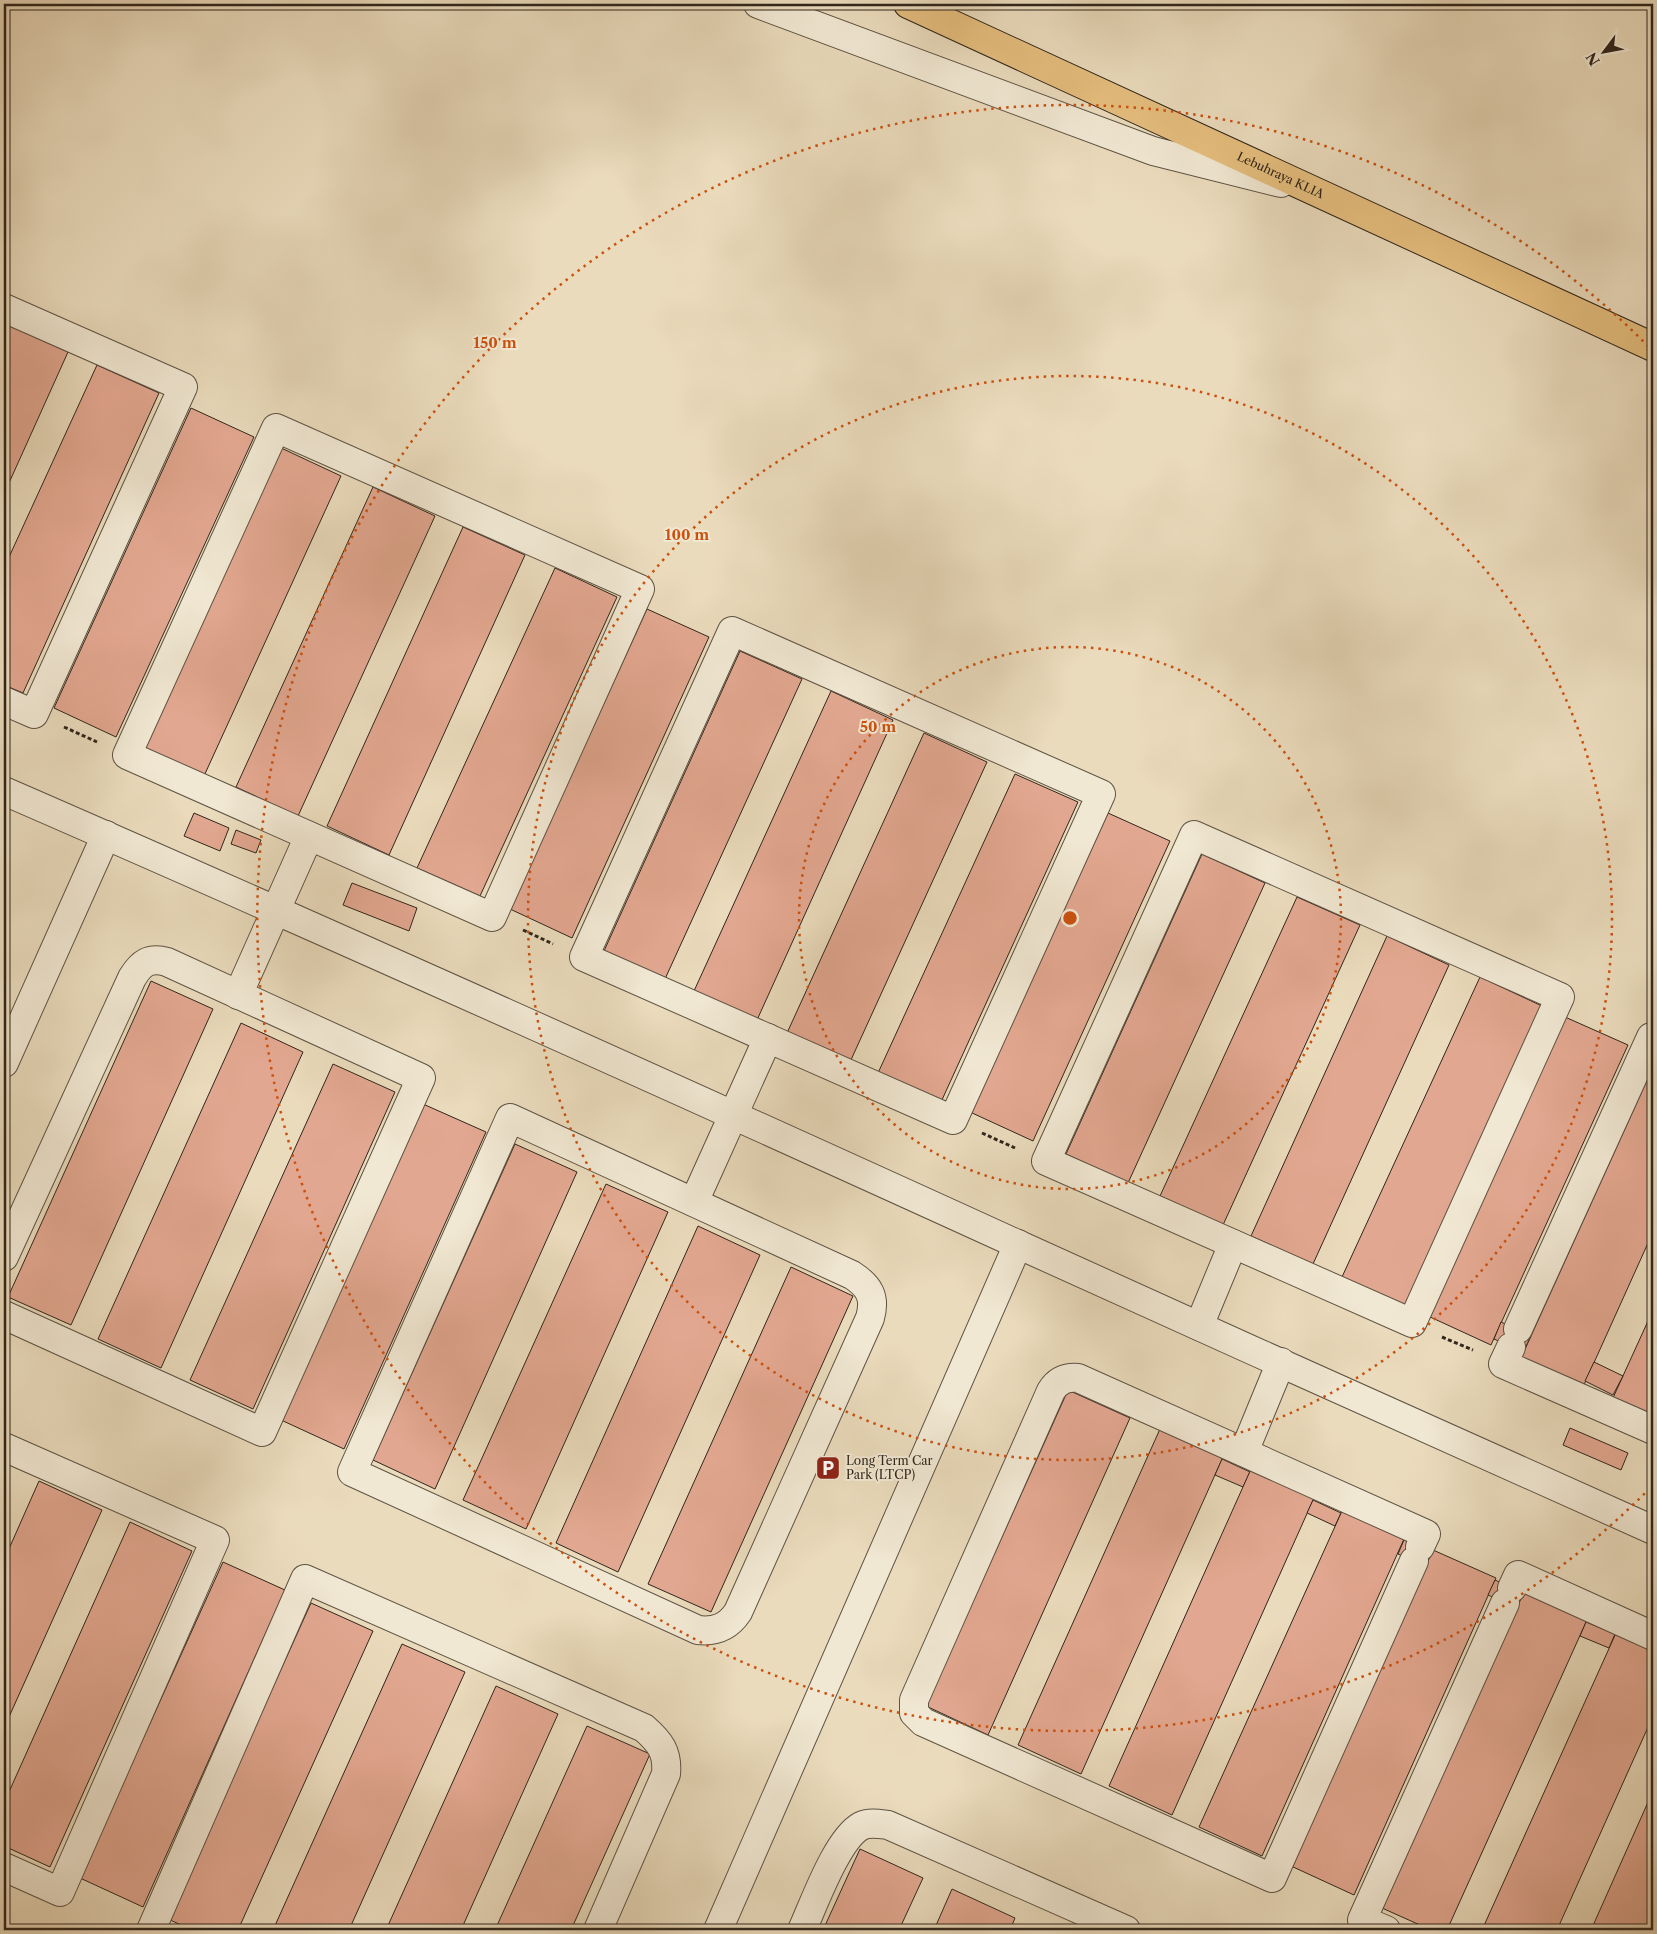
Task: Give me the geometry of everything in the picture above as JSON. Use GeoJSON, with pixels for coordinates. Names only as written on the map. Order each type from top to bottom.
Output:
{"type":"FeatureCollection","features":[{"type":"Feature","properties":{"kind":"main road","name":"Lebuhraya KLIA"},"geometry":{"type":"LineString","coordinates":[[908,4],[1653,347]]}},
{"type":"Feature","properties":{"kind":"street"},"geometry":{"type":"LineString","coordinates":[[758,4],[1154,150],[1324,194]]}},
{"type":"Feature","properties":{"kind":"street"},"geometry":{"type":"LineString","coordinates":[[4,308],[183,387],[34,714],[4,700]]}},
{"type":"Feature","properties":{"kind":"street"},"geometry":{"type":"LineString","coordinates":[[276,428],[640,589],[492,917],[127,755],[276,428]]}},
{"type":"Feature","properties":{"kind":"street"},"geometry":{"type":"LineString","coordinates":[[732,630],[1101,794],[952,1120],[584,957],[732,630]]}},
{"type":"Feature","properties":{"kind":"street"},"geometry":{"type":"LineString","coordinates":[[4,791],[275,909],[733,1114],[1653,1530]]}},
{"type":"Feature","properties":{"kind":"street"},"geometry":{"type":"LineString","coordinates":[[4,1063],[106,835]]}},
{"type":"Feature","properties":{"kind":"street"},"geometry":{"type":"LineString","coordinates":[[1194,835],[1560,997],[1412,1323],[1046,1161],[1194,835]]}},
{"type":"Feature","properties":{"kind":"street"},"geometry":{"type":"LineString","coordinates":[[238,995],[309,836]]}},
{"type":"Feature","properties":{"kind":"street"},"geometry":{"type":"LineString","coordinates":[[4,1257],[138,969],[147,962],[156,959],[421,1078],[262,1432],[4,1315]]}},
{"type":"Feature","properties":{"kind":"street"},"geometry":{"type":"LineString","coordinates":[[694,1202],[768,1038]]}},
{"type":"Feature","properties":{"kind":"street"},"geometry":{"type":"LineString","coordinates":[[1653,1038],[1651,1038],[1511,1347],[1653,1430]]}},
{"type":"Feature","properties":{"kind":"street"},"geometry":{"type":"LineString","coordinates":[[510,1118],[694,1202],[852,1274],[862,1281],[870,1294],[873,1306],[870,1318],[738,1612],[731,1621],[719,1629],[709,1631],[698,1630],[352,1472],[510,1118]]}},
{"type":"Feature","properties":{"kind":"street"},"geometry":{"type":"LineString","coordinates":[[718,1930],[1018,1244]]}},
{"type":"Feature","properties":{"kind":"street"},"geometry":{"type":"LineString","coordinates":[[1199,1326],[1233,1244]]}},
{"type":"Feature","properties":{"kind":"street"},"geometry":{"type":"LineString","coordinates":[[1244,1452],[1282,1362]]}},
{"type":"Feature","properties":{"kind":"street"},"geometry":{"type":"LineString","coordinates":[[1078,1378],[1244,1452],[1426,1534],[1272,1878],[991,1753],[918,1718],[914,1713],[914,1700],[1055,1384],[1062,1379],[1078,1378]]}},
{"type":"Feature","properties":{"kind":"street"},"geometry":{"type":"LineString","coordinates":[[4,1448],[215,1540],[60,1892],[4,1867]]}},
{"type":"Feature","properties":{"kind":"street"},"geometry":{"type":"LineString","coordinates":[[1386,1930],[1362,1920],[1518,1575],[1653,1636]]}},
{"type":"Feature","properties":{"kind":"street"},"geometry":{"type":"LineString","coordinates":[[151,1930],[305,1579],[644,1728],[656,1738],[667,1762],[666,1774],[598,1930]]}},
{"type":"Feature","properties":{"kind":"street"},"geometry":{"type":"LineString","coordinates":[[802,1930],[842,1845],[862,1826],[874,1823],[888,1825],[1126,1930]]}},
{"type":"Feature","properties":{"kind":"path"},"geometry":{"type":"LineString","coordinates":[[34,714],[127,755]]}},
{"type":"Feature","properties":{"kind":"path"},"geometry":{"type":"LineString","coordinates":[[492,917],[584,957]]}},
{"type":"Feature","properties":{"kind":"path"},"geometry":{"type":"LineString","coordinates":[[952,1120],[1046,1161]]}},
{"type":"Feature","properties":{"kind":"path"},"geometry":{"type":"LineString","coordinates":[[1412,1323],[1511,1347]]}},
{"type":"Feature","properties":{"kind":"building"},"geometry":{"type":"Polygon","coordinates":[[[6,324],[68,352],[4,494],[4,329],[6,324]]]}},
{"type":"Feature","properties":{"kind":"building"},"geometry":{"type":"Polygon","coordinates":[[[97,365],[159,393],[23,693],[4,685],[4,568],[97,365]]]}},
{"type":"Feature","properties":{"kind":"building"},"geometry":{"type":"Polygon","coordinates":[[[191,408],[254,437],[116,737],[54,708],[191,408]]]}},
{"type":"Feature","properties":{"kind":"building"},"geometry":{"type":"Polygon","coordinates":[[[279,447],[341,476],[204,776],[142,747],[279,447]]]}},
{"type":"Feature","properties":{"kind":"building"},"geometry":{"type":"Polygon","coordinates":[[[373,487],[435,516],[298,816],[236,787],[373,487]]]}},
{"type":"Feature","properties":{"kind":"building"},"geometry":{"type":"Polygon","coordinates":[[[463,527],[525,555],[389,855],[327,826],[463,527]]]}},
{"type":"Feature","properties":{"kind":"building"},"geometry":{"type":"Polygon","coordinates":[[[555,568],[617,597],[480,896],[417,868],[555,568]]]}},
{"type":"Feature","properties":{"kind":"building"},"geometry":{"type":"Polygon","coordinates":[[[647,609],[709,637],[572,938],[510,909],[647,609]]]}},
{"type":"Feature","properties":{"kind":"building"},"geometry":{"type":"Polygon","coordinates":[[[740,651],[802,679],[665,979],[604,951],[740,651]]]}},
{"type":"Feature","properties":{"kind":"building"},"geometry":{"type":"Polygon","coordinates":[[[831,691],[893,720],[757,1020],[694,991],[831,691]]]}},
{"type":"Feature","properties":{"kind":"building"},"geometry":{"type":"Polygon","coordinates":[[[924,733],[987,762],[850,1062],[787,1033],[924,733]]]}},
{"type":"Feature","properties":{"kind":"building"},"geometry":{"type":"Polygon","coordinates":[[[1015,774],[1078,802],[941,1102],[878,1073],[1015,774]]]}},
{"type":"Feature","properties":{"kind":"building"},"geometry":{"type":"Polygon","coordinates":[[[194,813],[229,828],[220,851],[184,836],[194,813]]]}},
{"type":"Feature","properties":{"kind":"building"},"geometry":{"type":"Polygon","coordinates":[[[1108,813],[1170,841],[1033,1141],[970,1112],[1108,813]]]}},
{"type":"Feature","properties":{"kind":"building"},"geometry":{"type":"Polygon","coordinates":[[[236,830],[261,840],[256,853],[231,844],[236,830]]]}},
{"type":"Feature","properties":{"kind":"building"},"geometry":{"type":"Polygon","coordinates":[[[1202,854],[1265,883],[1128,1183],[1066,1154],[1202,854]]]}},
{"type":"Feature","properties":{"kind":"building"},"geometry":{"type":"Polygon","coordinates":[[[352,883],[417,908],[409,931],[343,905],[352,883]]]}},
{"type":"Feature","properties":{"kind":"building"},"geometry":{"type":"Polygon","coordinates":[[[1297,897],[1360,925],[1223,1225],[1160,1196],[1297,897]]]}},
{"type":"Feature","properties":{"kind":"building"},"geometry":{"type":"Polygon","coordinates":[[[1387,936],[1449,965],[1313,1264],[1251,1236],[1387,936]]]}},
{"type":"Feature","properties":{"kind":"building"},"geometry":{"type":"Polygon","coordinates":[[[1480,977],[1542,1006],[1405,1305],[1342,1277],[1480,977]]]}},
{"type":"Feature","properties":{"kind":"building"},"geometry":{"type":"Polygon","coordinates":[[[151,981],[213,1009],[71,1325],[8,1297],[151,981]]]}},
{"type":"Feature","properties":{"kind":"building"},"geometry":{"type":"Polygon","coordinates":[[[1565,1017],[1628,1045],[1491,1345],[1428,1316],[1565,1017]]]}},
{"type":"Feature","properties":{"kind":"building"},"geometry":{"type":"Polygon","coordinates":[[[241,1023],[303,1052],[161,1368],[98,1339],[241,1023]]]}},
{"type":"Feature","properties":{"kind":"building"},"geometry":{"type":"Polygon","coordinates":[[[333,1064],[395,1092],[253,1409],[190,1380],[333,1064]]]}},
{"type":"Feature","properties":{"kind":"building"},"geometry":{"type":"Polygon","coordinates":[[[1653,1067],[1653,1232],[1583,1387],[1521,1358],[1653,1067]]]}},
{"type":"Feature","properties":{"kind":"building"},"geometry":{"type":"Polygon","coordinates":[[[423,1104],[486,1132],[344,1449],[281,1420],[423,1104]]]}},
{"type":"Feature","properties":{"kind":"building"},"geometry":{"type":"Polygon","coordinates":[[[515,1144],[577,1172],[435,1489],[373,1460],[515,1144]]]}},
{"type":"Feature","properties":{"kind":"building"},"geometry":{"type":"Polygon","coordinates":[[[606,1184],[668,1212],[526,1529],[463,1500],[606,1184]]]}},
{"type":"Feature","properties":{"kind":"building"},"geometry":{"type":"Polygon","coordinates":[[[698,1226],[760,1255],[618,1572],[556,1543],[698,1226]]]}},
{"type":"Feature","properties":{"kind":"building"},"geometry":{"type":"Polygon","coordinates":[[[791,1267],[853,1296],[711,1612],[648,1584],[791,1267]]]}},
{"type":"Feature","properties":{"kind":"building"},"geometry":{"type":"Polygon","coordinates":[[[1653,1310],[1653,1419],[1612,1400],[1653,1310]]]}},
{"type":"Feature","properties":{"kind":"building"},"geometry":{"type":"Polygon","coordinates":[[[1501,1322],[1531,1336],[1523,1352],[1494,1339],[1501,1322]]]}},
{"type":"Feature","properties":{"kind":"building"},"geometry":{"type":"Polygon","coordinates":[[[1594,1362],[1623,1376],[1613,1395],[1585,1381],[1594,1362]]]}},
{"type":"Feature","properties":{"kind":"building"},"geometry":{"type":"Polygon","coordinates":[[[1068,1390],[1130,1418],[988,1735],[926,1706],[1068,1390]]]}},
{"type":"Feature","properties":{"kind":"building"},"geometry":{"type":"Polygon","coordinates":[[[1570,1428],[1628,1453],[1621,1470],[1563,1445],[1570,1428]]]}},
{"type":"Feature","properties":{"kind":"building"},"geometry":{"type":"Polygon","coordinates":[[[1160,1429],[1223,1457],[1081,1774],[1018,1745],[1160,1429]]]}},
{"type":"Feature","properties":{"kind":"building"},"geometry":{"type":"Polygon","coordinates":[[[1222,1459],[1250,1472],[1243,1487],[1215,1475],[1222,1459]]]}},
{"type":"Feature","properties":{"kind":"building"},"geometry":{"type":"Polygon","coordinates":[[[1251,1469],[1314,1498],[1172,1815],[1109,1786],[1251,1469]]]}},
{"type":"Feature","properties":{"kind":"building"},"geometry":{"type":"Polygon","coordinates":[[[39,1481],[102,1510],[4,1728],[4,1560],[39,1481]]]}},
{"type":"Feature","properties":{"kind":"building"},"geometry":{"type":"Polygon","coordinates":[[[1313,1500],[1341,1513],[1335,1526],[1307,1513],[1313,1500]]]}},
{"type":"Feature","properties":{"kind":"building"},"geometry":{"type":"Polygon","coordinates":[[[1342,1511],[1404,1539],[1262,1856],[1199,1827],[1342,1511]]]}},
{"type":"Feature","properties":{"kind":"building"},"geometry":{"type":"Polygon","coordinates":[[[130,1522],[192,1551],[50,1867],[4,1846],[4,1803],[130,1522]]]}},
{"type":"Feature","properties":{"kind":"building"},"geometry":{"type":"Polygon","coordinates":[[[1404,1540],[1432,1553],[1426,1566],[1398,1554],[1404,1540]]]}},
{"type":"Feature","properties":{"kind":"building"},"geometry":{"type":"Polygon","coordinates":[[[1433,1550],[1496,1578],[1354,1895],[1291,1866],[1433,1550]]]}},
{"type":"Feature","properties":{"kind":"building"},"geometry":{"type":"Polygon","coordinates":[[[223,1562],[285,1590],[143,1907],[80,1878],[223,1562]]]}},
{"type":"Feature","properties":{"kind":"building"},"geometry":{"type":"Polygon","coordinates":[[[1495,1580],[1524,1593],[1517,1608],[1488,1595],[1495,1580]]]}},
{"type":"Feature","properties":{"kind":"building"},"geometry":{"type":"Polygon","coordinates":[[[1524,1592],[1587,1620],[1447,1930],[1431,1930],[1382,1908],[1524,1592]]]}},
{"type":"Feature","properties":{"kind":"building"},"geometry":{"type":"Polygon","coordinates":[[[311,1603],[373,1631],[238,1930],[192,1930],[168,1919],[311,1603]]]}},
{"type":"Feature","properties":{"kind":"building"},"geometry":{"type":"Polygon","coordinates":[[[1586,1622],[1615,1634],[1609,1648],[1580,1636],[1586,1622]]]}},
{"type":"Feature","properties":{"kind":"building"},"geometry":{"type":"Polygon","coordinates":[[[1616,1633],[1653,1650],[1653,1716],[1557,1930],[1482,1930],[1616,1633]]]}},
{"type":"Feature","properties":{"kind":"building"},"geometry":{"type":"Polygon","coordinates":[[[402,1644],[465,1672],[349,1930],[273,1930],[402,1644]]]}},
{"type":"Feature","properties":{"kind":"building"},"geometry":{"type":"Polygon","coordinates":[[[496,1686],[558,1714],[461,1930],[386,1930],[496,1686]]]}},
{"type":"Feature","properties":{"kind":"building"},"geometry":{"type":"Polygon","coordinates":[[[587,1726],[650,1754],[571,1930],[495,1930],[587,1726]]]}},
{"type":"Feature","properties":{"kind":"building"},"geometry":{"type":"Polygon","coordinates":[[[1653,1791],[1653,1930],[1591,1930],[1653,1791]]]}},
{"type":"Feature","properties":{"kind":"building"},"geometry":{"type":"Polygon","coordinates":[[[860,1849],[923,1878],[899,1930],[823,1930],[860,1849]]]}},
{"type":"Feature","properties":{"kind":"building"},"geometry":{"type":"Polygon","coordinates":[[[952,1889],[1015,1918],[1010,1930],[934,1930],[952,1889]]]}},
{"type":"Feature","properties":{"kind":"place","name":"Long Term Car Park (LTCP)"},"geometry":{"type":"Point","coordinates":[828,1468]}}]}
